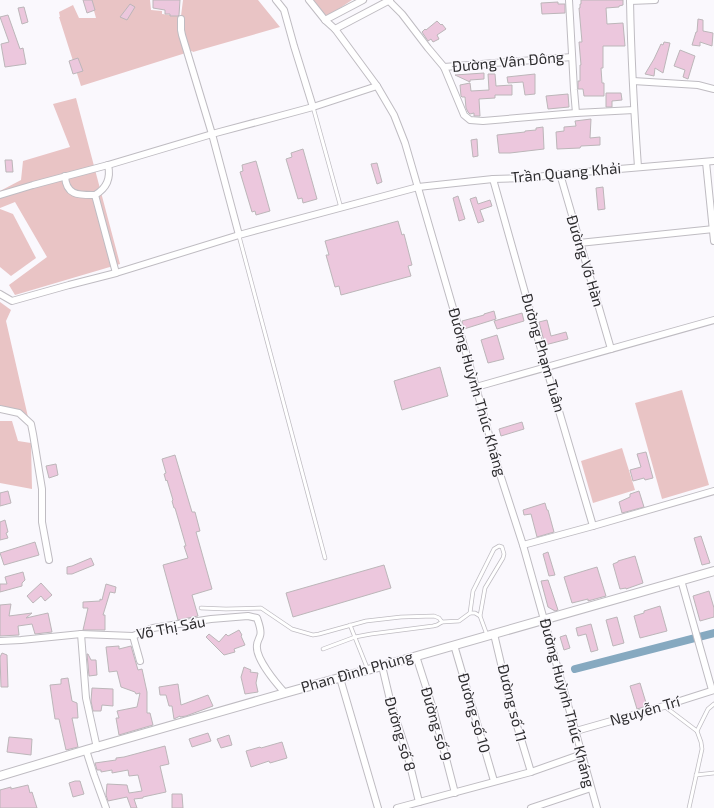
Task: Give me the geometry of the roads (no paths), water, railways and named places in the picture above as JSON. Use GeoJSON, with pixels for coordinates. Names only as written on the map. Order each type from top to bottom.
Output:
{"type":"FeatureCollection","features":[{"type":"Feature","properties":{"kind":"street"},"geometry":{"type":"LineString","coordinates":[[276,0],[284,10],[313,107]]}},
{"type":"Feature","properties":{"kind":"street","name":"Đường Huỳnh Thúc Kháng"},"geometry":{"type":"LineString","coordinates":[[309,0],[377,86],[394,115],[405,143],[499,471],[523,545],[576,731],[590,788],[597,808]]}},
{"type":"Feature","properties":{"kind":"street"},"geometry":{"type":"LineString","coordinates":[[325,20],[363,0]]}},
{"type":"Feature","properties":{"kind":"street"},"geometry":{"type":"LineString","coordinates":[[334,30],[389,0],[444,67],[464,115],[470,120],[483,122],[576,113],[634,110]]}},
{"type":"Feature","properties":{"kind":"street"},"geometry":{"type":"LineString","coordinates":[[568,0],[576,113]]}},
{"type":"Feature","properties":{"kind":"street"},"geometry":{"type":"LineString","coordinates":[[638,167],[634,110],[630,0],[655,0]]}},
{"type":"Feature","properties":{"kind":"street"},"geometry":{"type":"LineString","coordinates":[[181,19],[182,35],[212,134],[239,235]]}},
{"type":"Feature","properties":{"kind":"street","name":"Đường Vân Đông"},"geometry":{"type":"LineString","coordinates":[[444,67],[572,57]]}},
{"type":"Feature","properties":{"kind":"street"},"geometry":{"type":"LineString","coordinates":[[633,81],[698,85],[714,89]]}},
{"type":"Feature","properties":{"kind":"street"},"geometry":{"type":"LineString","coordinates":[[0,195],[212,134],[313,107],[377,86]]}},
{"type":"Feature","properties":{"kind":"street","name":"Trần Quang Khải"},"geometry":{"type":"LineString","coordinates":[[0,294],[12,301],[116,273],[239,235],[418,187],[493,179],[529,178],[714,161]]}},
{"type":"Feature","properties":{"kind":"street"},"geometry":{"type":"LineString","coordinates":[[706,162],[714,229],[714,241]]}},
{"type":"Feature","properties":{"kind":"street"},"geometry":{"type":"LineString","coordinates":[[65,176],[65,183],[72,192],[78,195],[95,196],[102,192],[107,183],[109,172],[108,165]]}},
{"type":"Feature","properties":{"kind":"street","name":"Đường Võ Hàn"},"geometry":{"type":"LineString","coordinates":[[560,174],[611,348]]}},
{"type":"Feature","properties":{"kind":"street","name":"Đường Phạm Tuân"},"geometry":{"type":"LineString","coordinates":[[493,179],[593,526]]}},
{"type":"Feature","properties":{"kind":"street"},"geometry":{"type":"LineString","coordinates":[[95,196],[116,273]]}},
{"type":"Feature","properties":{"kind":"street"},"geometry":{"type":"LineString","coordinates":[[579,243],[714,229]]}},
{"type":"Feature","properties":{"kind":"street"},"geometry":{"type":"LineString","coordinates":[[476,387],[714,320]]}},
{"type":"Feature","properties":{"kind":"street"},"geometry":{"type":"LineString","coordinates":[[0,409],[19,413],[31,424],[42,489],[42,522],[49,560]]}},
{"type":"Feature","properties":{"kind":"street"},"geometry":{"type":"LineString","coordinates":[[523,545],[714,491]]}},
{"type":"Feature","properties":{"kind":"street","name":"Phan Đình Phùng"},"geometry":{"type":"LineString","coordinates":[[0,776],[86,750],[714,571]]}},
{"type":"Feature","properties":{"kind":"street"},"geometry":{"type":"LineString","coordinates":[[681,580],[713,690]]}},
{"type":"Feature","properties":{"kind":"street","name":"Võ Thị Sáu"},"geometry":{"type":"LineString","coordinates":[[0,641],[81,634],[133,636],[153,628],[211,619],[248,616],[257,618],[261,634],[256,644],[257,651],[267,670],[285,693]]}},
{"type":"Feature","properties":{"kind":"street"},"geometry":{"type":"LineString","coordinates":[[81,634],[86,698],[96,748]]}},
{"type":"Feature","properties":{"kind":"street","name":"Đường số 11"},"geometry":{"type":"LineString","coordinates":[[491,635],[531,772]]}},
{"type":"Feature","properties":{"kind":"street"},"geometry":{"type":"LineString","coordinates":[[133,636],[140,661]]}},
{"type":"Feature","properties":{"kind":"street","name":"Đường số 10"},"geometry":{"type":"LineString","coordinates":[[454,645],[494,781]]}},
{"type":"Feature","properties":{"kind":"street","name":"Đường số 9"},"geometry":{"type":"LineString","coordinates":[[416,656],[434,712],[455,793]]}},
{"type":"Feature","properties":{"kind":"street","name":"Đường số 8"},"geometry":{"type":"LineString","coordinates":[[382,666],[391,704],[407,753],[419,802]]}},
{"type":"Feature","properties":{"kind":"street"},"geometry":{"type":"LineString","coordinates":[[340,678],[378,808]]}},
{"type":"Feature","properties":{"kind":"street","name":"Nguyễn Trí"},"geometry":{"type":"LineString","coordinates":[[576,731],[664,706],[713,690]]}},
{"type":"Feature","properties":{"kind":"street"},"geometry":{"type":"LineString","coordinates":[[86,750],[106,808]]}},
{"type":"Feature","properties":{"kind":"street"},"geometry":{"type":"LineString","coordinates":[[397,808],[531,772],[582,754]]}},
{"type":"Feature","properties":{"kind":"street"},"geometry":{"type":"LineString","coordinates":[[531,808],[540,807],[590,788]]}},
{"type":"Feature","properties":{"kind":"lane"},"geometry":{"type":"LineString","coordinates":[[313,107],[341,208]]}},
{"type":"Feature","properties":{"kind":"lane"},"geometry":{"type":"LineString","coordinates":[[239,235],[325,558]]}},
{"type":"Feature","properties":{"kind":"lane"},"geometry":{"type":"LineString","coordinates":[[470,613],[473,591],[494,549],[499,546],[502,547],[504,554],[503,558],[485,588],[480,616]]}},
{"type":"Feature","properties":{"kind":"lane"},"geometry":{"type":"LineString","coordinates":[[201,608],[262,608],[292,629],[313,635],[366,620],[434,616],[439,618],[442,622]]}},
{"type":"Feature","properties":{"kind":"lane"},"geometry":{"type":"LineString","coordinates":[[323,649],[355,637],[385,631],[433,626],[442,622],[459,621],[470,613],[475,613],[480,616],[491,635]]}},
{"type":"Feature","properties":{"kind":"lane"},"geometry":{"type":"LineString","coordinates":[[350,625],[368,670]]}},
{"type":"Feature","properties":{"kind":"lane"},"geometry":{"type":"LineString","coordinates":[[697,731],[708,709],[714,704]]}},
{"type":"Feature","properties":{"kind":"lane"},"geometry":{"type":"LineString","coordinates":[[664,706],[697,731],[701,742],[702,749],[688,808]]}},
{"type":"Feature","properties":{"kind":"lane"},"geometry":{"type":"LineString","coordinates":[[696,775],[714,773]]}},
{"type":"Feature","properties":{"kind":"waterway"},"geometry":{"type":"LineString","coordinates":[[575,669],[714,633]]}}]}
